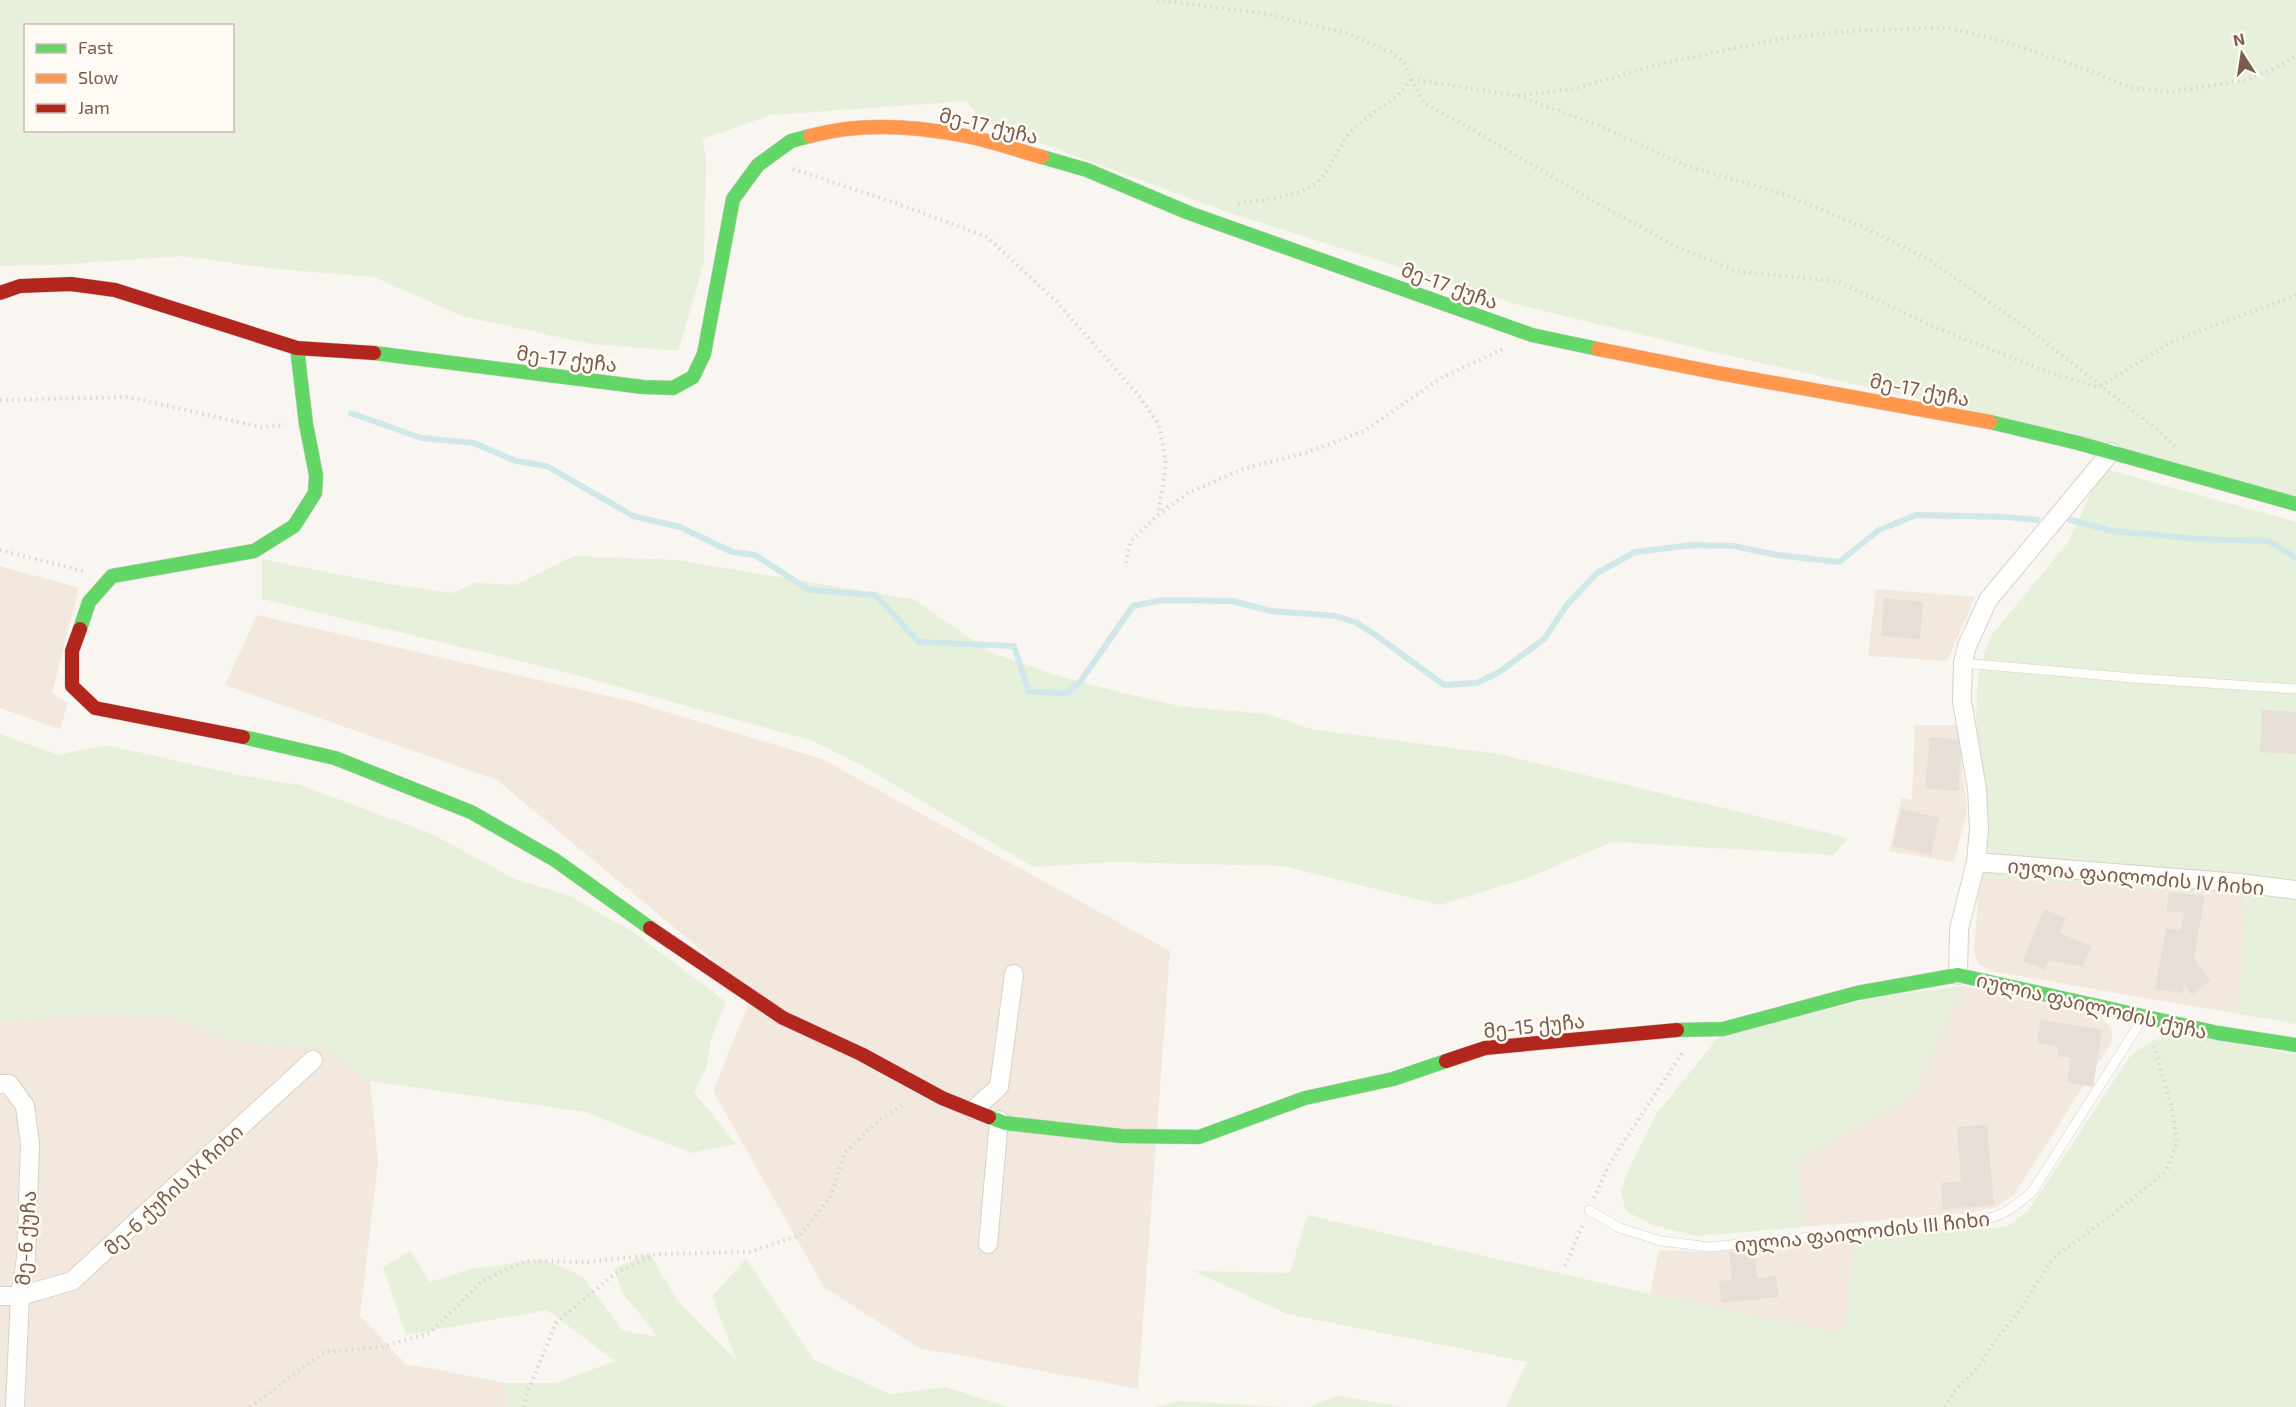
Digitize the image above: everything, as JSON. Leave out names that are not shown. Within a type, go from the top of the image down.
[{"type":"street","name":"მე-17 ქუჩა","points":[[0,293],[20,286],[72,284],[115,291],[297,348],[357,351],[643,387],[673,388],[693,377],[704,354],[733,199],[759,165],[791,141],[831,130],[898,127],[967,136],[1087,170],[1189,213],[1532,335],[1713,372],[1989,422],[2111,452],[2296,504]]},
{"type":"street","points":[[111,576],[254,551],[294,526],[315,493],[316,475],[306,424],[297,348]]},
{"type":"street","name":"იულია ფაილოძის ქუჩა","points":[[2111,452],[1988,600],[1967,646],[1963,663],[1962,701],[1977,789],[1979,829],[1976,862],[1959,929],[1958,975],[2218,1033],[2296,1045]]},
{"type":"street","name":"მე-15 ქუჩა","points":[[111,576],[89,602],[72,651],[72,686],[95,708],[228,733],[335,758],[471,813],[555,860],[688,956],[783,1018],[861,1054],[942,1098],[1005,1123],[1121,1136],[1199,1137],[1305,1098],[1393,1079],[1485,1048],[1723,1029],[1857,993],[1958,975]]},
{"type":"street","name":"იულია ფაილოძის IV ჩიხი","points":[[1976,862],[2240,883],[2296,891]]},
{"type":"street","points":[[973,1110],[999,1087],[1014,974]]},
{"type":"street","name":"მე-6 ქუჩის IX ჩიხი","points":[[0,1296],[20,1296],[72,1281],[313,1060]]},
{"type":"street","name":"მე-6 ქუჩა","points":[[0,1084],[9,1084],[25,1106],[30,1144],[26,1259],[20,1296],[15,1407]]},
{"type":"street","points":[[988,1245],[999,1120]]},
{"type":"lane","points":[[1963,663],[2296,689]]},
{"type":"lane","name":"იულია ფაილოძის III ჩიხი","points":[[1589,1210],[1620,1228],[1661,1241],[1709,1247],[1983,1220],[2000,1216],[2016,1207],[2032,1192],[2144,1016]]},
{"type":"path","points":[[1157,0],[1261,13],[1347,33],[1390,52],[1404,62],[1424,103],[1679,248],[1740,272],[1836,281],[1937,328],[2056,375],[2099,387],[2173,341],[2296,295]]},
{"type":"path","points":[[1518,96],[1574,89],[1660,64],[1784,38],[1862,30],[1950,28],[2002,41],[2091,71],[2131,88],[2160,92],[2246,80],[2296,56]]},
{"type":"path","points":[[1411,79],[1518,96],[1600,126],[1687,166],[1786,195],[1871,231],[1931,261],[2032,332],[2099,387],[2159,431],[2175,447]]},
{"type":"path","points":[[1236,204],[1305,191],[1322,178],[1338,147],[1355,127],[1386,106],[1404,90],[1411,79]]},
{"type":"path","points":[[767,159],[987,237],[1057,302],[1139,396],[1159,425],[1166,464],[1158,515]]},
{"type":"path","points":[[1126,563],[1130,542],[1158,515],[1188,493],[1243,469],[1308,452],[1364,431],[1441,378],[1532,335]]},
{"type":"path","points":[[0,400],[128,397],[261,427],[306,424]]},
{"type":"path","points":[[0,550],[68,568],[111,576]]},
{"type":"path","points":[[1945,1407],[1955,1391],[1981,1364],[1996,1337],[2016,1316],[2053,1258],[2121,1208],[2166,1171],[2177,1142],[2164,1076],[2144,1016]]},
{"type":"path","points":[[1565,1266],[1610,1163],[1697,1030]]},
{"type":"path","points":[[250,1407],[324,1352],[381,1347],[430,1332],[482,1281],[525,1261],[588,1262],[660,1254],[750,1252],[800,1236],[830,1198],[845,1152],[880,1119],[912,1100],[942,1098]]},
{"type":"path","points":[[524,1407],[537,1367],[556,1323],[617,1272],[660,1254]]},
{"type":"shaded area","points":[[0,566],[79,588],[52,693],[68,703],[60,729],[0,708]]},
{"type":"shaded area","points":[[1876,589],[1975,597],[1947,661],[1868,656]]},
{"type":"shaded area","points":[[257,615],[634,702],[822,759],[1170,951],[1138,1389],[919,1348],[824,1287],[713,1091],[753,993],[497,780],[225,685]]},
{"type":"shaded area","points":[[1915,725],[1958,725],[1967,811],[1954,862],[1889,851],[1902,798],[1912,800]]},
{"type":"shaded area","points":[[1980,877],[2246,896],[2238,1014],[1991,971],[1979,965],[1974,950]]},
{"type":"shaded area","points":[[1962,986],[2101,1016],[2112,1030],[2112,1041],[2014,1195],[1996,1207],[1969,1213],[1803,1227],[1799,1158],[1912,1097]]},
{"type":"shaded area","points":[[97,1015],[174,1018],[241,1043],[325,1047],[370,1081],[378,1162],[360,1316],[406,1364],[505,1383],[508,1407],[0,1407],[0,1019],[3,1021]]},
{"type":"shaded area","points":[[1854,1238],[1844,1335],[1650,1294],[1659,1250],[1710,1252]]},
{"type":"green space","points":[[0,0],[2296,0],[2296,498],[2050,429],[1713,352],[1512,303],[1224,211],[982,121],[966,101],[771,115],[703,139],[706,160],[704,263],[678,351],[591,344],[462,316],[374,277],[267,268],[181,256],[54,265],[0,266]]},
{"type":"green space","points":[[2102,468],[2296,522],[2296,1024],[2238,1014],[2246,896],[1980,877],[1979,763],[1976,718],[1978,675],[1990,637],[2069,541]]},
{"type":"green space","points":[[574,556],[676,560],[913,599],[990,652],[1062,677],[1116,691],[1178,706],[1267,714],[1311,729],[1498,754],[1848,838],[1834,855],[1612,842],[1530,877],[1440,905],[1282,866],[1113,862],[1033,867],[861,765],[813,741],[561,671],[262,599],[262,559],[389,584],[452,593],[475,583],[516,585]]},
{"type":"green space","points":[[0,734],[58,755],[107,745],[239,775],[300,785],[432,834],[515,879],[570,896],[633,932],[726,1002],[711,1039],[706,1069],[694,1092],[736,1144],[692,1153],[585,1112],[370,1081],[325,1048],[241,1043],[174,1018],[97,1015],[3,1021],[0,1019]]},
{"type":"green space","points":[[1962,986],[1913,1097],[1799,1158],[1803,1227],[1698,1236],[1655,1226],[1626,1211],[1621,1191],[1630,1166],[1657,1113],[1721,1034],[1884,996]]},
{"type":"green space","points":[[2179,1034],[2296,1054],[2296,1407],[1506,1407],[1527,1362],[1287,1314],[1194,1271],[1290,1273],[1307,1215],[1650,1294],[1844,1334],[1854,1238],[2006,1227],[2027,1212],[2130,1056],[2153,1040]]},
{"type":"green space","points":[[410,1251],[430,1282],[471,1269],[542,1259],[582,1276],[622,1330],[658,1337],[622,1292],[614,1269],[649,1253],[677,1300],[737,1361],[712,1296],[746,1259],[814,1360],[890,1394],[945,1387],[1009,1407],[508,1407],[505,1383],[556,1383],[615,1361],[547,1310],[406,1335],[383,1267]]},
{"type":"green space","points":[[1337,1396],[1403,1407],[1310,1407]]},
{"type":"green space","points":[[1179,1401],[1284,1407],[1156,1407]]},
{"type":"building","points":[[1884,598],[1923,602],[1920,639],[1881,636]]},
{"type":"building","points":[[2262,710],[2296,712],[2296,754],[2260,752]]},
{"type":"building","points":[[1930,737],[1962,740],[1958,791],[1925,788]]},
{"type":"building","points":[[1901,809],[1939,818],[1931,855],[1893,846]]},
{"type":"building","points":[[2169,892],[2205,896],[2194,958],[2210,981],[2192,995],[2184,984],[2183,993],[2155,989],[2166,928],[2181,930],[2184,913],[2166,911]]},
{"type":"building","points":[[2044,909],[2066,918],[2060,933],[2091,946],[2083,966],[2049,960],[2045,970],[2023,961]]},
{"type":"building","points":[[2041,1020],[2102,1030],[2093,1087],[2067,1082],[2071,1058],[2057,1056],[2058,1047],[2037,1043]]},
{"type":"building","points":[[1987,1124],[1994,1205],[1943,1209],[1941,1183],[1961,1181],[1957,1127]]},
{"type":"building","points":[[1755,1250],[1757,1278],[1776,1276],[1779,1297],[1721,1303],[1719,1281],[1732,1280],[1729,1253]]},
{"type":"waterway","points":[[351,413],[421,438],[474,443],[516,461],[547,466],[633,516],[680,527],[732,552],[755,555],[809,590],[875,595],[919,642],[1014,646],[1029,692],[1068,693],[1080,682],[1133,606],[1163,600],[1232,601],[1271,611],[1336,616],[1357,623],[1444,685],[1477,683],[1499,672],[1544,639],[1567,605],[1597,573],[1635,552],[1692,545],[1734,546],[1777,555],[1839,562],[1879,530],[1916,515],[2037,520]]},
{"type":"waterway","points":[[2070,520],[2113,531],[2199,539],[2269,541],[2296,558]]},
{"type":"traffic: fast","points":[[374,353],[643,387],[673,388],[693,377],[704,354],[733,199],[758,165],[791,141],[810,136]]},
{"type":"traffic: fast","points":[[1042,157],[1087,170],[1189,213],[1532,335],[1598,349]]},
{"type":"traffic: fast","points":[[80,629],[89,602],[112,576],[254,551],[294,526],[315,493],[316,475],[306,424],[297,348]]},
{"type":"traffic: fast","points":[[1990,422],[2078,443],[2296,504]]},
{"type":"traffic: fast","points":[[243,737],[335,758],[471,812],[555,860],[650,928]]},
{"type":"traffic: fast","points":[[1677,1030],[1723,1029],[1857,993],[1958,975],[2218,1033],[2296,1045]]},
{"type":"traffic: fast","points":[[989,1117],[1005,1123],[1121,1136],[1199,1137],[1305,1098],[1393,1079],[1446,1061]]},
{"type":"traffic: slow","points":[[810,136],[868,127],[908,128],[966,136],[1042,157]]},
{"type":"traffic: slow","points":[[1598,349],[1990,422]]},
{"type":"traffic: jam","points":[[0,293],[20,286],[71,284],[115,290],[297,348],[374,353]]},
{"type":"traffic: jam","points":[[80,629],[72,651],[72,686],[95,708],[243,737]]},
{"type":"traffic: jam","points":[[650,928],[783,1018],[861,1054],[942,1098],[989,1117]]},
{"type":"traffic: jam","points":[[1446,1061],[1485,1048],[1677,1030]]}]
